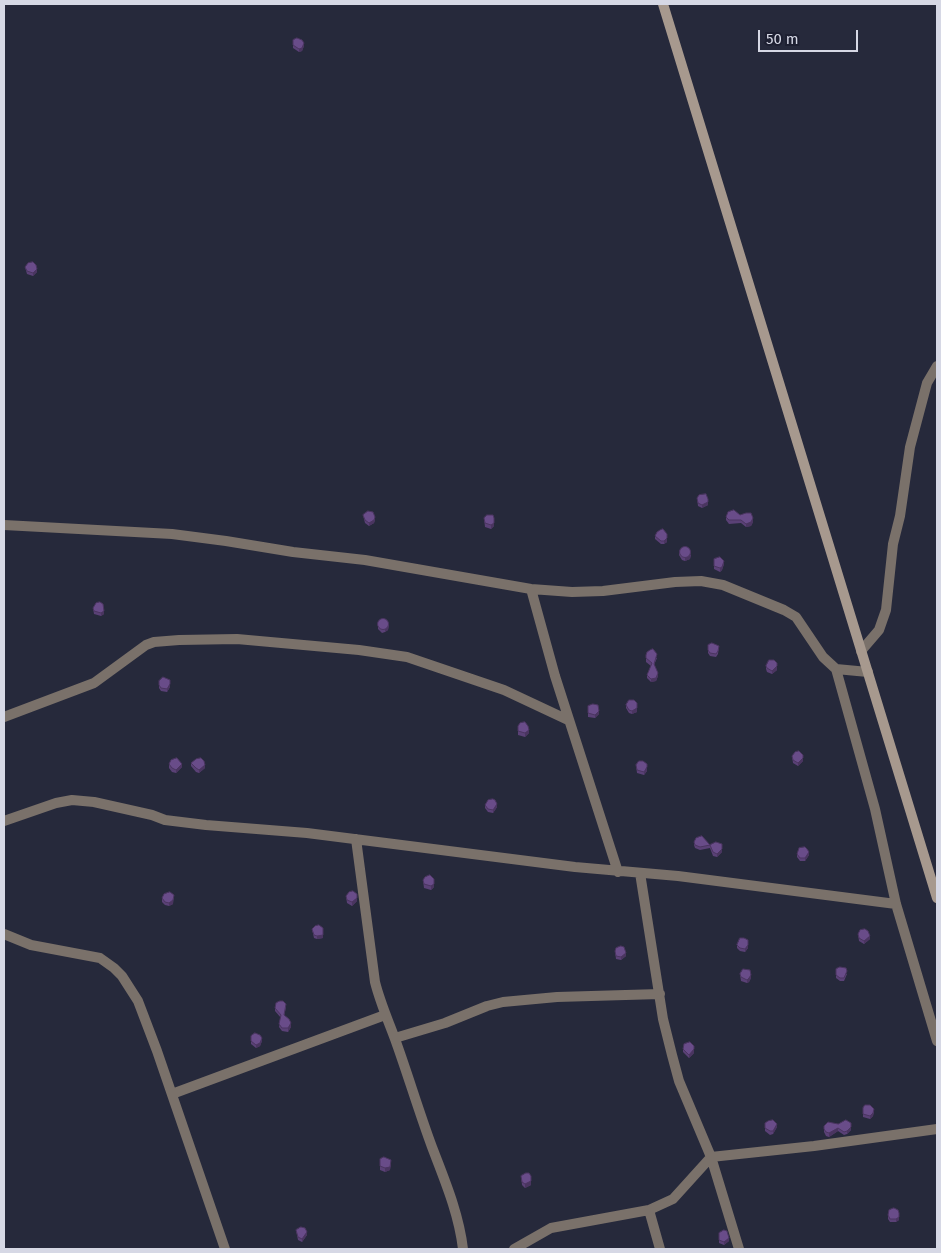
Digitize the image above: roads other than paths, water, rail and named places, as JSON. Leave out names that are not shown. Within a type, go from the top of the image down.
[{"type":"street","points":[[662,4],[937,898]]},
{"type":"street","points":[[861,650],[879,630],[886,610],[892,553],[900,516],[910,447],[927,382],[937,366]]},
{"type":"street","points":[[4,525],[172,534],[294,552],[365,560],[531,589],[587,592],[658,583],[701,581],[723,585],[771,603],[796,617],[823,657],[836,669],[875,808],[896,904],[937,1041]]},
{"type":"street","points":[[531,589],[568,720],[618,872]]},
{"type":"street","points":[[4,717],[94,683],[146,644],[170,641],[237,639],[359,650],[407,657],[504,690],[568,720]]},
{"type":"street","points":[[836,669],[868,672]]},
{"type":"street","points":[[4,821],[56,803],[77,800],[100,803],[165,820],[307,833],[618,872],[678,876],[896,904]]},
{"type":"street","points":[[356,839],[375,982],[385,1015],[395,1038],[416,1103],[452,1201],[459,1224],[463,1249]]},
{"type":"street","points":[[640,873],[663,1019],[679,1081],[711,1157],[739,1249]]},
{"type":"street","points":[[4,934],[31,945],[100,958],[122,976],[138,1001],[225,1249]]},
{"type":"street","points":[[395,1038],[445,1023],[487,1006],[503,1002],[557,997],[660,994]]},
{"type":"street","points":[[172,1094],[385,1015]]},
{"type":"street","points":[[514,1249],[551,1228],[649,1210],[673,1199],[711,1157],[814,1146],[937,1129]]},
{"type":"street","points":[[649,1210],[660,1249]]}]
